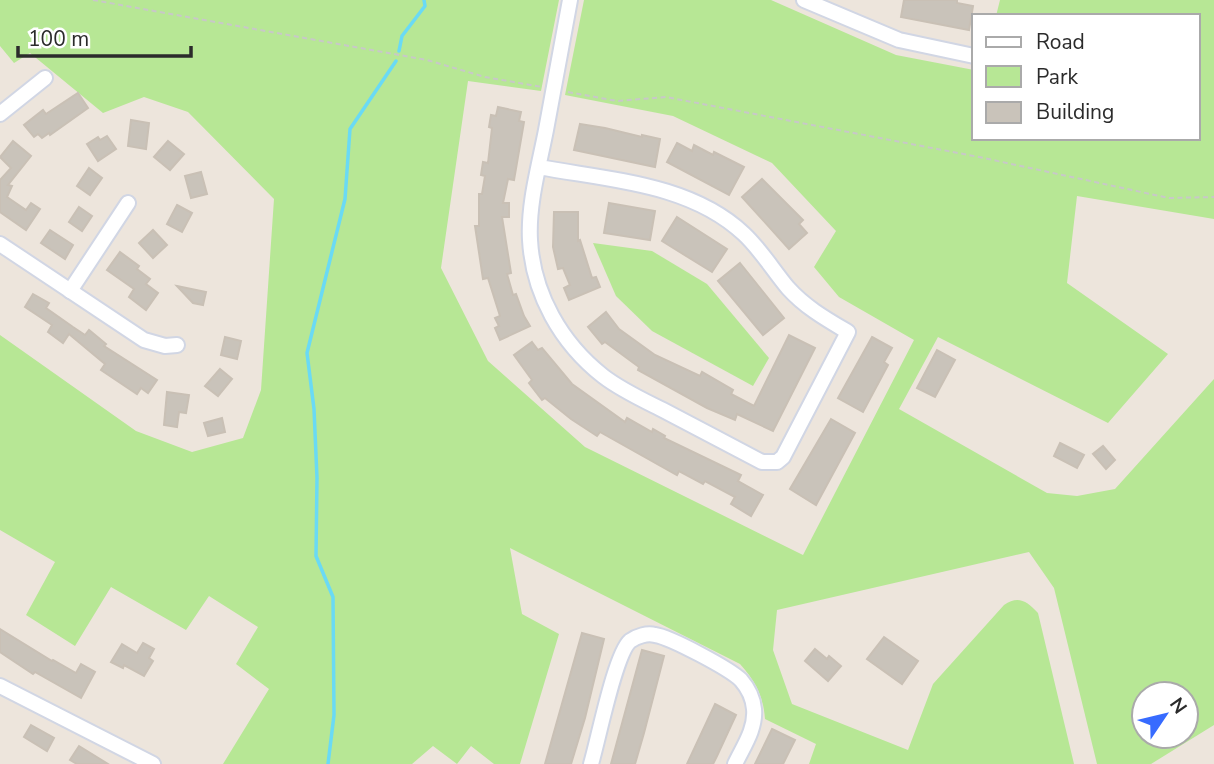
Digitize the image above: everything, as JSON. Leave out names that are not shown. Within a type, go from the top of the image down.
[{"type":"street","points":[[539,167],[659,190],[689,199],[717,213],[744,234],[803,303],[848,332],[783,457],[777,462],[762,462],[604,377],[566,340],[552,317],[534,267],[530,240],[531,214],[539,167],[570,0]]},
{"type":"street","points":[[804,0],[899,40],[972,56]]},
{"type":"street","points":[[0,114],[46,78]]},
{"type":"street","points":[[70,291],[128,203]]},
{"type":"street","points":[[0,244],[144,340],[165,346],[177,345]]},
{"type":"street","points":[[591,764],[620,658],[630,641],[649,634],[667,638],[731,672],[746,688],[751,698],[754,719],[735,764]]},
{"type":"street","points":[[0,686],[153,764]]},
{"type":"path","points":[[93,0],[427,60],[485,77],[617,101],[666,97],[979,157],[1169,198],[1214,197]]},
{"type":"green space","points":[[0,0],[559,0],[541,91],[468,81],[441,268],[488,361],[585,447],[803,555],[914,340],[839,297],[814,267],[836,231],[772,163],[673,116],[565,95],[584,0],[771,0],[896,55],[972,70],[972,140],[1200,140],[1200,14],[996,14],[1000,0],[1214,0],[1214,219],[1077,196],[1067,283],[1168,354],[1108,423],[938,337],[899,409],[1047,493],[1077,496],[1115,489],[1214,379],[1214,725],[1200,734],[1200,680],[1130,680],[1130,750],[1174,750],[1151,764],[1097,764],[1054,588],[1029,552],[777,610],[773,650],[792,704],[908,750],[933,684],[1004,605],[1014,600],[1022,601],[1038,613],[1074,764],[809,764],[816,744],[765,719],[758,689],[740,664],[510,548],[522,614],[559,634],[520,764],[494,764],[471,746],[457,764],[433,746],[412,764],[223,764],[269,689],[236,664],[258,627],[209,596],[186,630],[111,587],[75,646],[26,615],[55,562],[0,530],[0,335],[136,431],[192,452],[243,438],[261,390],[274,199],[188,112],[144,97],[103,113],[30,53],[14,63],[0,46]]},
{"type":"green space","points":[[593,243],[652,251],[707,284],[769,358],[753,386],[652,331],[616,296]]},
{"type":"building","points":[[904,0],[957,0],[957,3],[973,6],[969,30],[901,17]]},
{"type":"building","points":[[78,93],[88,108],[50,135],[49,133],[42,138],[38,134],[34,137],[24,125],[43,110],[46,114]]},
{"type":"building","points":[[498,107],[521,112],[519,121],[524,122],[514,180],[508,179],[503,203],[509,203],[509,217],[502,217],[511,273],[507,274],[513,295],[516,294],[530,326],[500,340],[495,328],[499,326],[495,318],[500,316],[488,278],[483,279],[475,226],[479,226],[479,194],[482,194],[485,176],[481,175],[483,162],[488,163],[491,115],[496,116]]},
{"type":"building","points":[[131,120],[149,123],[146,149],[128,146]]},
{"type":"building","points":[[580,124],[660,139],[655,167],[574,150]]},
{"type":"building","points":[[107,136],[116,149],[98,161],[87,144],[98,137],[100,140]]},
{"type":"building","points":[[13,141],[31,156],[8,185],[12,186],[7,197],[26,210],[31,203],[40,209],[26,230],[0,212],[0,180],[11,168],[0,157]]},
{"type":"building","points":[[168,141],[184,154],[170,170],[154,157]]},
{"type":"building","points":[[677,143],[692,151],[694,145],[713,155],[714,152],[744,167],[729,195],[667,162]]},
{"type":"building","points":[[89,168],[102,178],[90,195],[77,186]]},
{"type":"building","points":[[201,172],[207,194],[191,198],[185,176]]},
{"type":"building","points":[[762,179],[803,220],[799,224],[807,233],[789,249],[742,197]]},
{"type":"building","points":[[609,203],[655,211],[650,240],[604,233]]},
{"type":"building","points":[[177,205],[192,213],[182,232],[167,224]]},
{"type":"building","points":[[79,207],[92,216],[82,231],[69,222]]},
{"type":"building","points":[[554,212],[578,212],[578,241],[580,240],[592,278],[596,277],[600,287],[569,300],[564,288],[570,285],[563,268],[558,269],[553,247]]},
{"type":"building","points":[[677,217],[727,249],[712,272],[662,241]]},
{"type":"building","points":[[50,230],[73,245],[65,259],[41,243]]},
{"type":"building","points":[[153,230],[167,245],[153,258],[139,243]]},
{"type":"building","points":[[120,252],[139,266],[137,269],[150,279],[146,284],[158,293],[146,310],[129,297],[134,289],[107,270]]},
{"type":"building","points":[[740,263],[784,318],[763,335],[718,281]]},
{"type":"building","points":[[177,286],[206,292],[203,305],[193,303]]},
{"type":"building","points":[[33,294],[49,303],[46,308],[73,327],[85,335],[89,330],[106,344],[104,346],[157,380],[148,393],[141,388],[137,394],[101,370],[105,364],[69,334],[63,343],[48,332],[52,325],[25,307]]},
{"type":"building","points":[[606,312],[619,329],[655,355],[700,376],[702,372],[733,390],[731,394],[754,406],[789,335],[815,348],[773,431],[737,414],[735,420],[707,408],[638,370],[639,367],[605,342],[602,344],[588,327]]},
{"type":"building","points":[[225,337],[241,341],[237,359],[221,355]]},
{"type":"building","points":[[872,337],[892,348],[884,362],[888,365],[863,412],[838,398]]},
{"type":"building","points":[[532,342],[538,350],[542,348],[572,384],[625,422],[627,418],[652,432],[653,429],[665,436],[664,438],[741,475],[738,481],[763,495],[751,516],[731,504],[735,497],[679,471],[677,475],[600,432],[597,436],[545,398],[542,400],[514,355]]},
{"type":"building","points":[[937,350],[955,360],[935,397],[917,388]]},
{"type":"building","points":[[220,369],[232,379],[218,396],[205,386]]},
{"type":"building","points":[[167,392],[189,395],[186,413],[179,412],[177,427],[164,425]]},
{"type":"building","points":[[222,418],[225,432],[208,436],[204,423]]},
{"type":"building","points":[[831,419],[855,433],[816,505],[790,489]]},
{"type":"building","points":[[1060,443],[1084,455],[1077,468],[1054,456]]},
{"type":"building","points":[[1103,446],[1115,460],[1106,469],[1093,454]]},
{"type":"building","points":[[0,629],[76,673],[81,664],[95,672],[81,698],[35,672],[33,674],[0,652]]},
{"type":"building","points":[[582,633],[604,639],[585,718],[571,764],[545,764]]},
{"type":"building","points":[[884,637],[918,661],[902,684],[867,659]]},
{"type":"building","points":[[143,643],[154,649],[149,658],[153,661],[144,676],[124,665],[123,668],[111,662],[122,644],[137,653]]},
{"type":"building","points":[[815,649],[841,666],[828,681],[805,661]]},
{"type":"building","points":[[642,650],[664,656],[644,733],[635,764],[611,764]]},
{"type":"building","points":[[715,704],[736,715],[717,756],[713,764],[687,764]]},
{"type":"building","points":[[31,725],[54,738],[47,751],[24,737]]},
{"type":"building","points":[[772,729],[795,740],[783,764],[755,764]]},
{"type":"building","points":[[79,746],[108,764],[77,764],[70,760]]},
{"type":"waterway","points":[[399,51],[402,36],[425,6],[424,0]]},
{"type":"waterway","points":[[328,764],[334,715],[333,597],[316,556],[314,409],[307,353],[345,199],[350,129],[396,61]]}]
